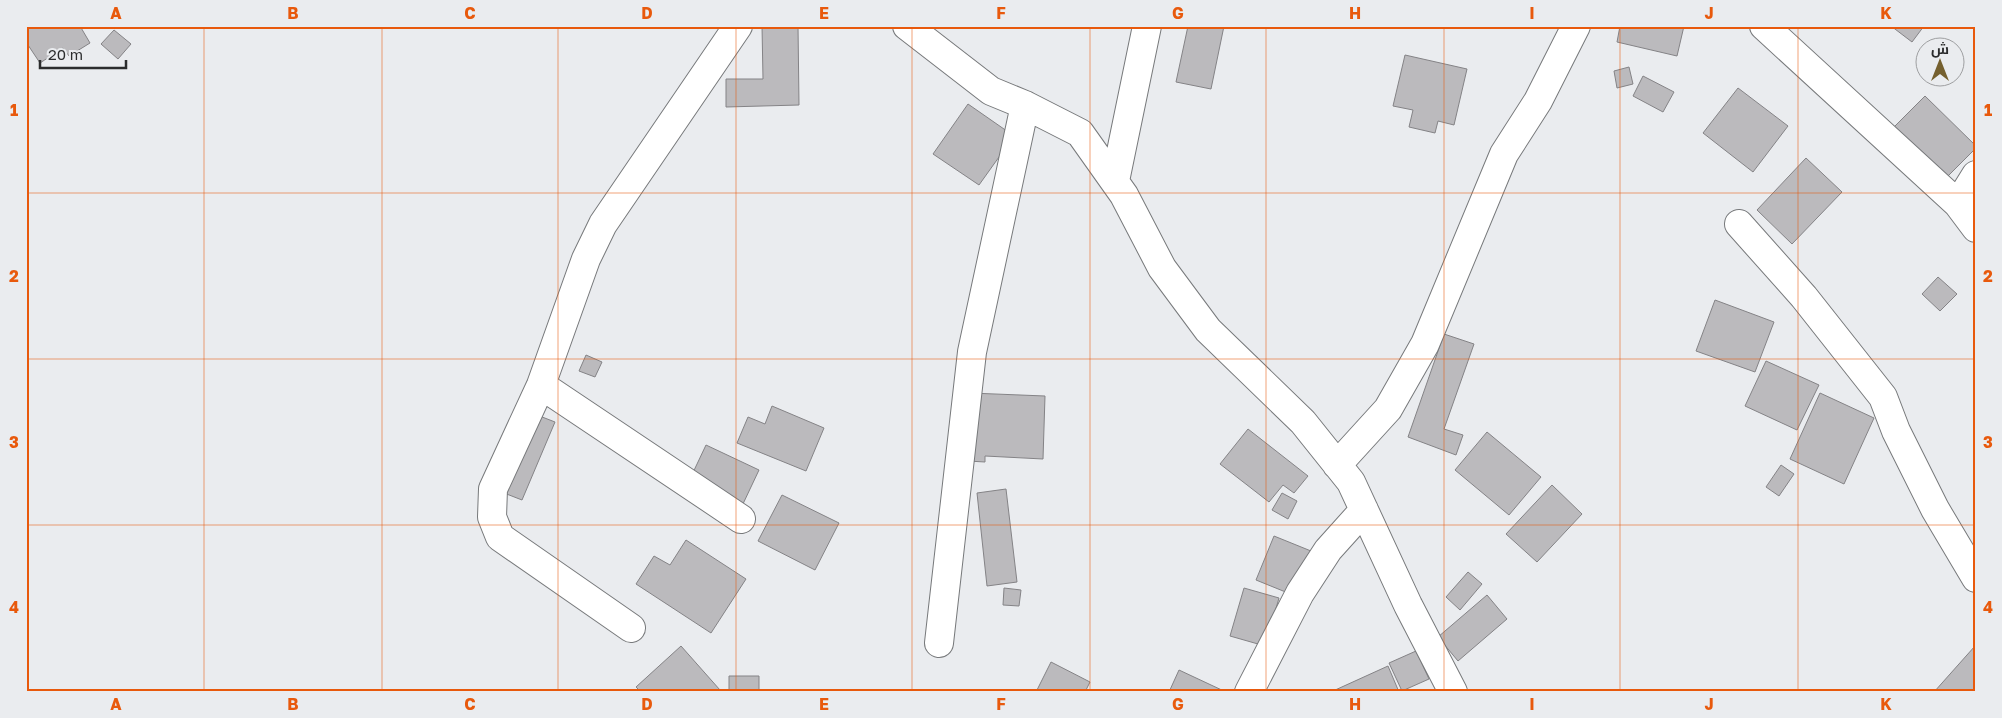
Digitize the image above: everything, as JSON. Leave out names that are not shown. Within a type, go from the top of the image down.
[{"type":"street","points":[[631,628],[500,537],[492,517],[493,489],[541,385],[586,258],[604,224],[738,26]]},
{"type":"street","points":[[907,26],[991,91],[1025,105],[1080,133],[1124,195],[1162,268],[1208,330],[1303,422],[1351,482],[1408,605],[1453,692]]},
{"type":"street","points":[[1114,181],[1147,26]]},
{"type":"street","points":[[1337,465],[1388,409],[1426,344],[1504,154],[1538,100],[1576,26]]},
{"type":"street","points":[[1764,26],[1958,204],[1976,228]]},
{"type":"street","points":[[939,643],[972,352],[1025,105]]},
{"type":"street","points":[[1958,204],[1976,175]]},
{"type":"street","points":[[1739,224],[1804,297],[1883,397],[1896,431],[1935,510],[1976,578]]},
{"type":"street","points":[[541,385],[741,519]]},
{"type":"street","points":[[1249,692],[1300,593],[1328,550],[1364,510]]},
{"type":"building","points":[[26,26],[80,26],[90,43],[69,56],[63,48],[40,63],[26,42]]},
{"type":"building","points":[[762,26],[798,26],[799,105],[726,107],[726,79],[763,79]]},
{"type":"building","points":[[1188,26],[1224,26],[1211,89],[1176,82]]},
{"type":"building","points":[[1620,26],[1684,26],[1677,56],[1617,42]]},
{"type":"building","points":[[1891,26],[1924,26],[1912,42]]},
{"type":"building","points":[[114,30],[131,44],[118,59],[101,44]]},
{"type":"building","points":[[1405,55],[1467,69],[1454,125],[1438,121],[1435,133],[1409,127],[1413,110],[1393,106]]},
{"type":"building","points":[[1629,67],[1633,84],[1617,88],[1614,71]]},
{"type":"building","points":[[1643,76],[1674,92],[1663,112],[1633,96]]},
{"type":"building","points":[[1738,88],[1788,126],[1753,172],[1703,133]]},
{"type":"building","points":[[1925,96],[1976,146],[1942,182],[1890,131]]},
{"type":"building","points":[[968,104],[1014,136],[979,185],[933,154]]},
{"type":"building","points":[[1806,158],[1842,192],[1792,244],[1757,210]]},
{"type":"building","points":[[1938,277],[1957,294],[1940,311],[1922,294]]},
{"type":"building","points":[[1715,300],[1774,322],[1755,372],[1696,351]]},
{"type":"building","points":[[1444,334],[1474,344],[1444,429],[1463,435],[1456,455],[1408,437]]},
{"type":"building","points":[[586,355],[602,362],[595,377],[579,371]]},
{"type":"building","points":[[1766,361],[1819,385],[1797,430],[1745,406]]},
{"type":"building","points":[[970,393],[1045,396],[1043,459],[985,456],[985,462],[968,461]]},
{"type":"building","points":[[1820,393],[1874,418],[1844,484],[1790,459]]},
{"type":"building","points":[[772,406],[824,428],[806,471],[737,443],[748,417],[765,424]]},
{"type":"building","points":[[537,415],[555,422],[522,500],[504,493]]},
{"type":"building","points":[[1248,429],[1308,476],[1294,493],[1283,485],[1269,502],[1220,464]]},
{"type":"building","points":[[1487,432],[1541,477],[1509,515],[1455,470]]},
{"type":"building","points":[[706,445],[759,470],[742,506],[689,481]]},
{"type":"building","points":[[1781,465],[1794,474],[1779,496],[1766,487]]},
{"type":"building","points":[[1552,485],[1582,514],[1537,562],[1506,534]]},
{"type":"building","points":[[1006,489],[1017,582],[987,586],[977,493]]},
{"type":"building","points":[[1282,493],[1297,501],[1288,519],[1272,510]]},
{"type":"building","points":[[782,495],[839,523],[815,570],[758,541]]},
{"type":"building","points":[[1274,536],[1311,551],[1293,595],[1256,580]]},
{"type":"building","points":[[686,540],[746,579],[711,633],[636,584],[654,556],[670,565]]},
{"type":"building","points":[[1468,572],[1482,584],[1460,610],[1446,597]]},
{"type":"building","points":[[1004,588],[1021,590],[1019,606],[1003,605]]},
{"type":"building","points":[[1244,588],[1279,598],[1265,646],[1230,636]]},
{"type":"building","points":[[1487,595],[1507,619],[1458,661],[1438,637]]},
{"type":"building","points":[[681,646],[720,690],[718,692],[641,692],[636,687]]},
{"type":"building","points":[[1975,646],[1976,692],[1934,692]]},
{"type":"building","points":[[1416,651],[1429,679],[1402,691],[1389,663]]},
{"type":"building","points":[[1051,662],[1090,682],[1085,692],[1036,692]]},
{"type":"building","points":[[1388,666],[1399,692],[1333,691]]},
{"type":"building","points":[[1179,670],[1226,692],[1169,692]]},
{"type":"building","points":[[729,676],[759,676],[759,692],[729,692]]}]
